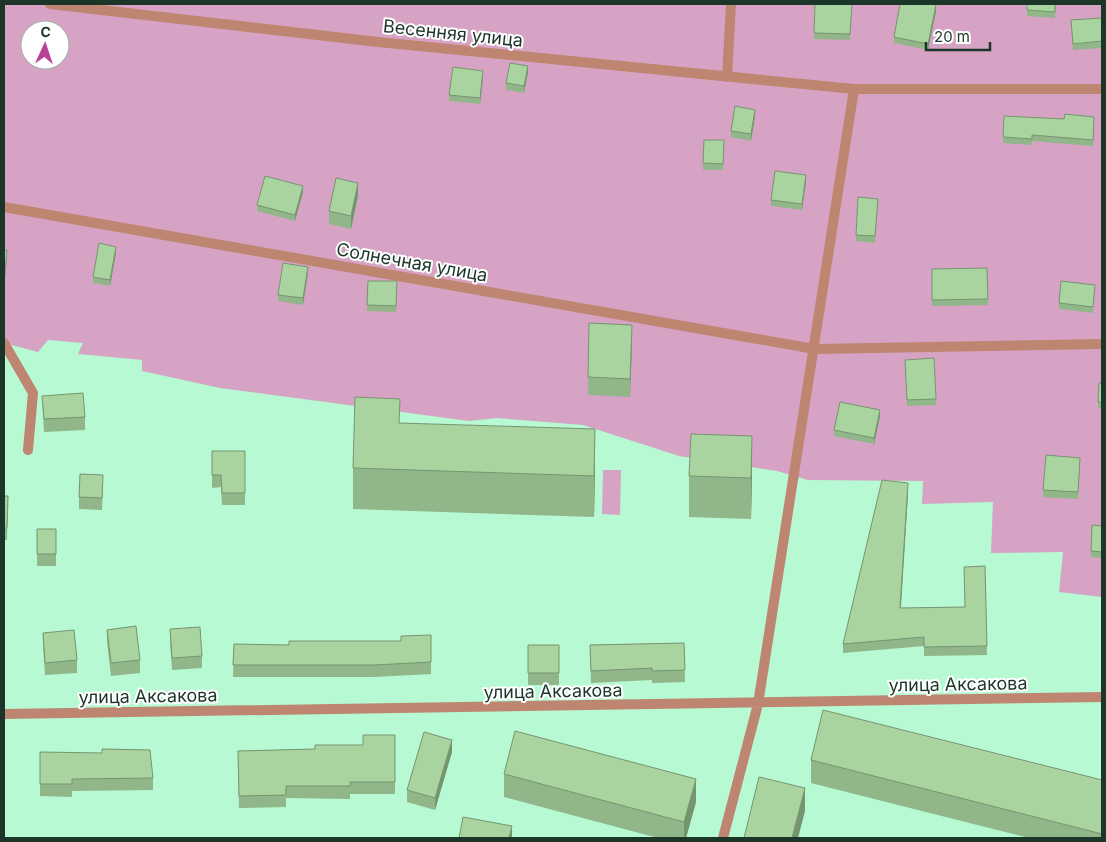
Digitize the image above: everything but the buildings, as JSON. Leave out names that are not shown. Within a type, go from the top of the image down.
[{"type":"street","name":"Весенняя улица","points":[[50,4],[378,42],[854,90],[1102,90]]},
{"type":"street","points":[[727,77],[731,4]]},
{"type":"street","points":[[723,838],[758,704],[854,90]]},
{"type":"street","name":"Солнечная улица","points":[[4,207],[815,349],[1102,344]]},
{"type":"street","points":[[4,343],[33,393],[28,450]]},
{"type":"street","name":"улица Аксакова","points":[[4,714],[758,704],[1102,697]]},
{"type":"shaded area","points":[[4,4],[1102,4],[1102,597],[1059,592],[1063,552],[991,553],[993,502],[922,504],[923,481],[808,480],[777,471],[679,456],[583,425],[497,418],[469,421],[220,388],[142,371],[142,360],[78,354],[83,343],[48,340],[38,352],[4,343]]},
{"type":"shaded area","points":[[603,470],[621,470],[620,515],[602,514]]}]
